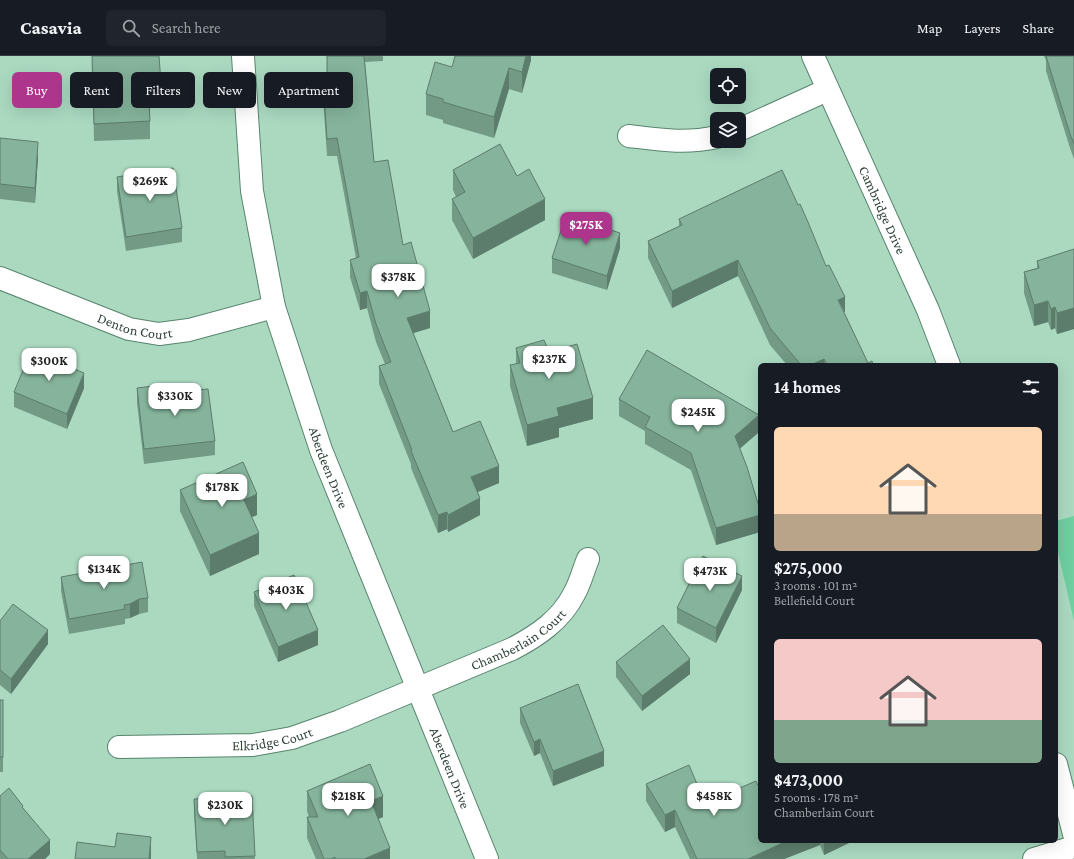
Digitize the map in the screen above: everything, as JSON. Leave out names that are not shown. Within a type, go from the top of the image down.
[{"type":"street","name":"Aberdeen Drive","points":[[242,56],[252,191],[274,307],[321,450],[487,859]]},
{"type":"street","name":"Cambridge Drive","points":[[813,56],[827,90],[928,310],[948,363]]},
{"type":"street","points":[[746,127],[827,90]]},
{"type":"street","points":[[629,136],[670,142],[699,141],[710,138]]},
{"type":"street","name":"Denton Court","points":[[0,278],[129,329],[159,334],[189,330],[274,307]]},
{"type":"street","name":"Chamberlain Court","points":[[418,689],[512,649],[536,636],[556,619],[574,595],[588,559]]},
{"type":"street","name":"Elkridge Court","points":[[119,747],[252,745],[292,738],[340,721],[418,689]]},
{"type":"street","points":[[1058,772],[1074,834]]},
{"type":"street","points":[[1034,859],[1074,847]]},
{"type":"green space","points":[[1074,516],[1074,621],[1058,553],[1058,520]]},
{"type":"building","points":[[92,56],[159,56],[160,72],[131,72],[131,108],[149,108],[150,121],[94,124],[94,108],[123,108],[123,72],[92,72]]},
{"type":"building","points":[[327,56],[364,56],[374,162],[388,160],[403,245],[411,242],[430,311],[407,318],[453,432],[480,421],[499,466],[471,477],[480,498],[448,515],[447,512],[438,515],[411,451],[412,450],[379,366],[391,362],[376,324],[367,291],[360,293],[350,260],[359,257],[337,138],[327,139],[325,108],[353,108],[353,72],[327,72]]},
{"type":"building","points":[[455,56],[526,56],[522,72],[509,68],[494,117],[443,102],[443,99],[426,94],[435,62],[452,67]]},
{"type":"building","points":[[1046,56],[1074,56],[1074,144],[1070,134]]},
{"type":"building","points":[[0,138],[38,142],[35,188],[0,184]]},
{"type":"building","points":[[500,144],[517,176],[529,169],[545,199],[473,238],[452,199],[465,192],[453,170]]},
{"type":"building","points":[[173,168],[182,228],[126,237],[117,177]]},
{"type":"building","points":[[782,170],[798,205],[800,204],[826,266],[829,265],[845,297],[838,300],[868,363],[826,363],[824,359],[815,363],[799,363],[770,328],[738,260],[672,291],[648,241],[682,225],[679,219]]},
{"type":"building","points":[[566,215],[620,233],[607,276],[552,258]]},
{"type":"building","points":[[1074,249],[1074,308],[1057,313],[1055,307],[1051,309],[1048,301],[1034,305],[1024,272],[1039,268],[1037,261]]},
{"type":"building","points":[[544,340],[549,352],[577,344],[593,398],[557,408],[559,416],[527,425],[510,365],[520,363],[516,348]]},
{"type":"building","points":[[647,350],[758,414],[735,436],[747,467],[758,503],[758,516],[716,528],[691,453],[645,427],[650,417],[619,399]]},
{"type":"building","points":[[31,351],[84,373],[67,414],[14,392]]},
{"type":"building","points":[[169,384],[171,393],[208,389],[215,441],[144,449],[137,388]]},
{"type":"building","points":[[243,462],[257,494],[244,500],[259,533],[210,555],[180,490]]},
{"type":"building","points":[[703,556],[742,576],[716,628],[677,608]]},
{"type":"building","points":[[142,562],[148,598],[139,599],[130,604],[124,605],[125,609],[69,619],[61,577]]},
{"type":"building","points":[[294,575],[318,630],[278,647],[254,592]]},
{"type":"building","points":[[13,604],[48,630],[11,679],[0,670],[0,621]]},
{"type":"building","points":[[663,625],[690,659],[642,696],[616,662]]},
{"type":"building","points":[[578,684],[604,751],[553,771],[540,739],[534,742],[520,708]]},
{"type":"building","points":[[0,700],[3,700],[3,757],[0,757]]},
{"type":"building","points":[[370,764],[383,796],[371,801],[390,848],[364,859],[335,859],[335,857],[331,859],[324,859],[307,817],[318,817],[307,791]]},
{"type":"building","points":[[689,765],[705,803],[756,781],[758,786],[758,843],[783,843],[748,859],[697,859],[675,810],[665,815],[646,784]]},
{"type":"building","points":[[9,788],[23,806],[22,807],[50,840],[28,859],[8,859],[0,850],[0,796]]},
{"type":"building","points":[[252,796],[255,856],[225,857],[225,851],[197,852],[194,799]]},
{"type":"building","points":[[117,833],[151,837],[149,859],[75,859],[77,842],[115,847]]}]
